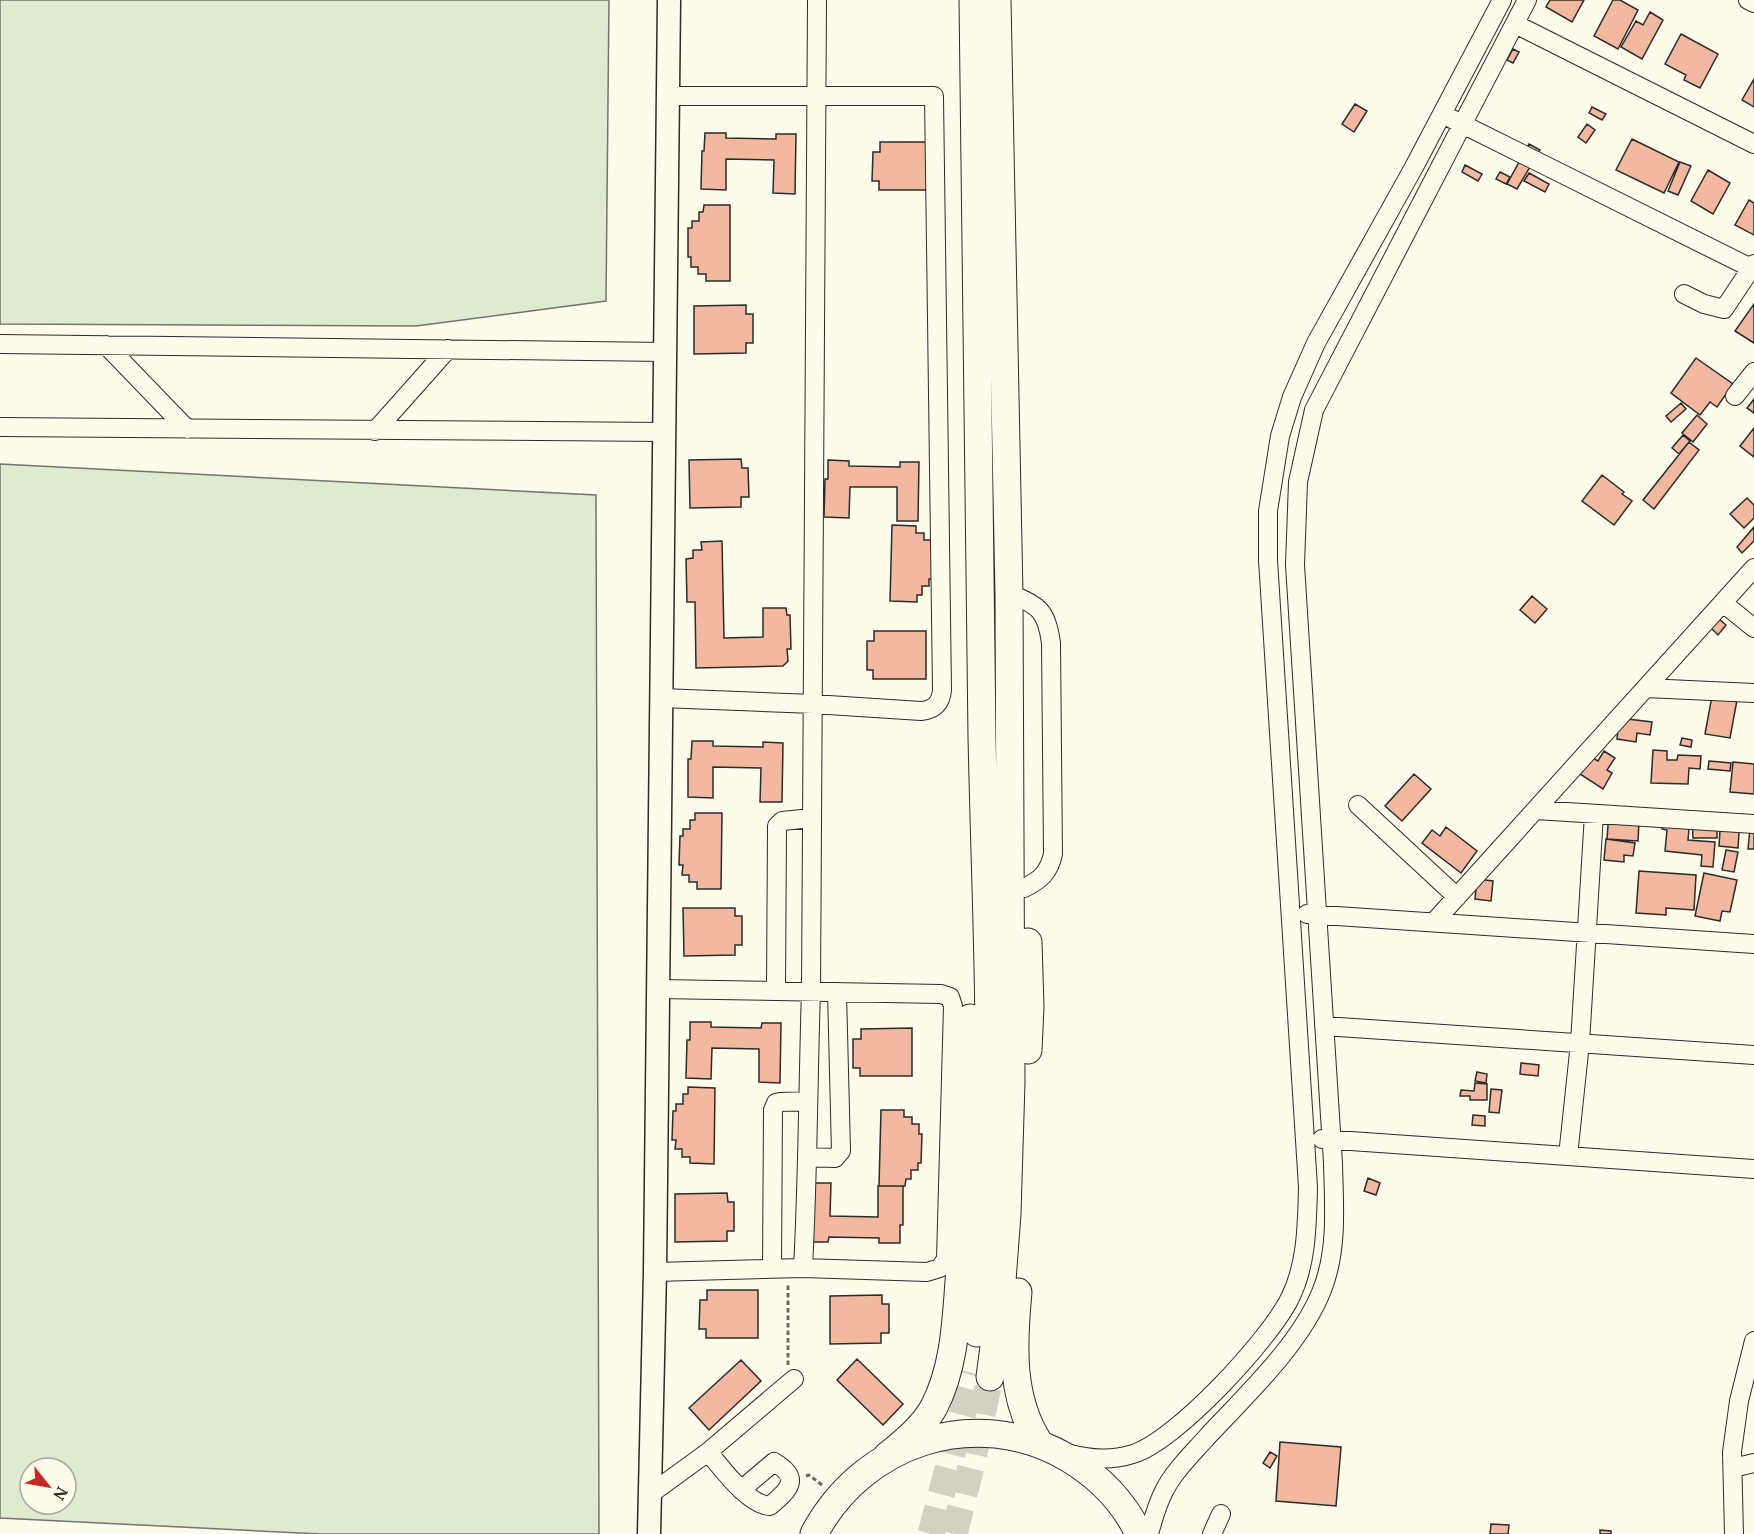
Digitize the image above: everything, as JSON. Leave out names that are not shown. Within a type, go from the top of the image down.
[{"type":"highway","points":[[973,0],[981,673],[988,1021],[988,1156],[981,1375],[1001,1294],[1010,1151],[1009,594],[997,0]]},
{"type":"highway","points":[[814,1534],[837,1498],[862,1473],[908,1439],[933,1409],[946,1377],[955,1330],[966,1180],[969,1109],[970,744],[973,709],[981,673]]},
{"type":"highway","points":[[1009,774],[1019,823],[1030,1007],[1023,1237],[1014,1353],[1020,1403],[1028,1426],[1048,1448]]},
{"type":"highway","points":[[887,1456],[936,1437],[989,1433],[1015,1437],[1048,1448],[1079,1465],[1101,1482],[1119,1502],[1139,1534]]},
{"type":"main road","points":[[649,1534],[655,1272],[669,0]]},
{"type":"street","points":[[788,1268],[808,1157],[817,0]]},
{"type":"street","points":[[1048,1448],[1093,1459],[1134,1454],[1152,1445],[1188,1417],[1244,1361],[1290,1299],[1302,1265],[1307,1235],[1308,1187],[1268,560],[1268,511],[1280,436],[1292,397],[1316,343],[1502,0]]},
{"type":"street","points":[[1149,1534],[1165,1489],[1200,1446],[1278,1360],[1303,1325],[1322,1291],[1331,1258],[1334,1216],[1332,1138],[1294,565],[1298,482],[1314,410],[1527,0]]},
{"type":"street","points":[[1748,0],[1754,3]]},
{"type":"street","points":[[1515,24],[1754,144]]},
{"type":"street","points":[[661,698],[926,711],[938,703],[942,690],[934,96],[668,96]]},
{"type":"street","points":[[1442,114],[1753,266],[1724,309],[1704,304],[1684,294]]},
{"type":"street","points":[[0,344],[665,352]]},
{"type":"street","points":[[106,345],[187,429]]},
{"type":"street","points":[[375,430],[448,349]]},
{"type":"street","points":[[1735,396],[1754,372]]},
{"type":"street","points":[[0,427],[664,432]]},
{"type":"street","points":[[1434,922],[1754,568]]},
{"type":"street","points":[[1009,594],[1033,603],[1042,612],[1049,626],[1051,643],[1053,854],[1043,877],[1024,888]]},
{"type":"street","points":[[1723,603],[1754,628]]},
{"type":"street","points":[[1646,688],[1754,693]]},
{"type":"street","points":[[1358,805],[1456,897]]},
{"type":"street","points":[[1536,810],[1754,824]]},
{"type":"street","points":[[1568,1156],[1580,1043],[1594,814]]},
{"type":"street","points":[[776,990],[777,826],[782,821],[812,818]]},
{"type":"street","points":[[1291,914],[1754,944]]},
{"type":"street","points":[[655,1272],[788,1268],[927,1272],[940,1268],[945,1258],[952,1006],[950,997],[941,994],[658,989]]},
{"type":"street","points":[[808,1157],[836,1158],[841,1151],[837,992]]},
{"type":"street","points":[[1324,1026],[1754,1055]]},
{"type":"street","points":[[788,1268],[773,1110],[776,1103],[808,1101]]},
{"type":"street","points":[[1305,1138],[1332,1138],[1754,1169]]},
{"type":"street","points":[[1734,1534],[1732,1452],[1739,1401],[1754,1341]]},
{"type":"street","points":[[649,1495],[708,1452],[794,1379]]},
{"type":"street","points":[[708,1452],[741,1490],[763,1506],[770,1506],[776,1501],[791,1481],[790,1476],[774,1462],[741,1490]]},
{"type":"street","points":[[1733,1468],[1754,1463]]},
{"type":"street","points":[[1212,1534],[1221,1514]]},
{"type":"path","points":[[788,1268],[788,1373],[794,1379]]},
{"type":"path","points":[[791,1481],[809,1475],[837,1498]]},
{"type":"green space","points":[[0,0],[609,0],[606,301],[416,326],[0,324]]},
{"type":"green space","points":[[0,464],[596,495],[599,1534],[320,1534],[0,1518]]},
{"type":"building","points":[[1550,0],[1584,0],[1572,22],[1546,7]]},
{"type":"building","points":[[1613,0],[1620,0],[1638,10],[1618,49],[1594,36]]},
{"type":"building","points":[[1650,12],[1663,20],[1642,59],[1621,47],[1636,21],[1643,25]]},
{"type":"building","points":[[1681,34],[1718,54],[1700,88],[1684,80],[1686,75],[1665,64]]},
{"type":"building","points":[[1513,49],[1519,52],[1513,63],[1507,60]]},
{"type":"building","points":[[1754,79],[1754,107],[1742,100]]},
{"type":"building","points":[[1355,104],[1367,111],[1354,132],[1342,124]]},
{"type":"building","points":[[1592,107],[1606,114],[1602,120],[1589,113]]},
{"type":"building","points":[[1587,124],[1595,130],[1586,143],[1578,137]]},
{"type":"building","points":[[705,133],[726,133],[726,138],[776,139],[776,134],[796,134],[795,194],[773,193],[774,160],[726,159],[726,190],[701,189]]},
{"type":"building","points":[[1632,139],[1679,162],[1664,193],[1616,170]]},
{"type":"building","points":[[880,142],[931,142],[932,190],[879,190],[879,181],[872,181],[873,152],[880,152]]},
{"type":"building","points":[[1529,144],[1540,150],[1517,189],[1507,184]]},
{"type":"building","points":[[1680,162],[1691,166],[1678,195],[1668,191]]},
{"type":"building","points":[[1465,165],[1482,174],[1478,181],[1462,172]]},
{"type":"building","points":[[1708,170],[1730,183],[1713,214],[1691,201]]},
{"type":"building","points":[[1500,172],[1510,177],[1506,184],[1496,179]]},
{"type":"building","points":[[1529,173],[1549,184],[1545,192],[1524,181]]},
{"type":"building","points":[[1749,200],[1754,203],[1754,235],[1735,225]]},
{"type":"building","points":[[704,205],[730,205],[730,281],[706,281],[706,274],[698,274],[698,267],[691,267],[691,257],[688,257],[688,228],[692,228],[692,221],[699,221],[699,212],[703,212]]},
{"type":"building","points":[[1754,304],[1754,343],[1735,331]]},
{"type":"building","points":[[746,305],[746,314],[753,314],[753,343],[746,343],[746,353],[694,354],[694,306]]},
{"type":"building","points":[[1696,358],[1733,384],[1717,407],[1710,402],[1700,415],[1671,393]]},
{"type":"building","points":[[1754,399],[1754,413],[1747,408]]},
{"type":"building","points":[[1681,403],[1686,409],[1671,422],[1666,416]]},
{"type":"building","points":[[1697,415],[1707,424],[1693,442],[1682,433]]},
{"type":"building","points":[[1754,428],[1754,457],[1740,446]]},
{"type":"building","points":[[1683,435],[1690,441],[1679,454],[1672,448]]},
{"type":"building","points":[[1689,442],[1699,450],[1654,509],[1643,500]]},
{"type":"building","points":[[741,459],[742,468],[748,468],[749,497],[741,497],[741,507],[690,508],[689,460]]},
{"type":"building","points":[[828,460],[849,461],[849,466],[900,467],[900,462],[919,462],[918,521],[897,521],[897,487],[850,487],[849,518],[824,517]]},
{"type":"building","points":[[1602,475],[1632,501],[1614,525],[1582,501]]},
{"type":"building","points":[[1747,498],[1754,505],[1754,518],[1744,528],[1730,514]]},
{"type":"building","points":[[892,525],[916,526],[916,533],[924,533],[924,540],[931,540],[933,579],[929,579],[929,586],[922,586],[922,595],[917,595],[917,602],[890,601]]},
{"type":"building","points":[[1754,527],[1754,541],[1742,553],[1737,547]]},
{"type":"building","points":[[722,541],[724,638],[763,637],[763,608],[786,608],[787,615],[790,615],[791,649],[787,649],[788,661],[783,666],[696,668],[695,602],[687,602],[686,559],[693,558],[693,550],[702,550],[701,542]]},
{"type":"building","points":[[1532,596],[1547,609],[1535,623],[1520,610]]},
{"type":"building","points":[[1718,618],[1726,625],[1718,635],[1710,627]]},
{"type":"building","points":[[874,631],[926,631],[926,679],[873,679],[873,670],[867,670],[867,641],[874,641]]},
{"type":"building","points":[[1712,696],[1737,700],[1730,738],[1705,734]]},
{"type":"building","points":[[1619,718],[1652,722],[1650,735],[1637,733],[1636,742],[1617,739]]},
{"type":"building","points":[[1682,738],[1692,740],[1691,747],[1680,745]]},
{"type":"building","points":[[692,741],[713,741],[713,746],[763,747],[763,742],[783,743],[782,802],[760,802],[761,768],[713,767],[713,798],[688,797],[688,759],[691,759]]},
{"type":"building","points":[[1653,750],[1667,751],[1667,760],[1677,760],[1678,755],[1701,756],[1700,769],[1689,768],[1688,784],[1651,783]]},
{"type":"building","points":[[1604,751],[1615,758],[1607,770],[1612,773],[1603,789],[1580,774],[1591,757],[1598,761]]},
{"type":"building","points":[[1709,761],[1731,763],[1730,771],[1708,769]]},
{"type":"building","points":[[1733,762],[1754,764],[1754,794],[1730,792]]},
{"type":"building","points":[[1414,774],[1431,789],[1402,821],[1385,806]]},
{"type":"building","points":[[1609,812],[1639,822],[1638,841],[1607,839]]},
{"type":"building","points":[[695,813],[722,813],[721,889],[697,889],[697,882],[689,882],[689,875],[682,875],[683,865],[679,865],[680,836],[683,836],[683,829],[690,829],[690,820],[695,820]]},
{"type":"building","points":[[1663,815],[1690,818],[1688,840],[1715,842],[1713,867],[1701,866],[1702,855],[1665,851],[1667,830],[1662,829]]},
{"type":"building","points":[[1721,815],[1740,816],[1738,848],[1719,846]]},
{"type":"building","points":[[1692,816],[1717,816],[1717,838],[1693,838]]},
{"type":"building","points":[[1751,819],[1754,819],[1754,849],[1748,849]]},
{"type":"building","points":[[1446,827],[1477,851],[1461,873],[1422,843],[1432,830],[1440,836]]},
{"type":"building","points":[[1606,839],[1635,843],[1633,856],[1624,855],[1624,862],[1604,860]]},
{"type":"building","points":[[1726,850],[1738,852],[1734,872],[1722,870]]},
{"type":"building","points":[[1639,871],[1696,875],[1694,910],[1666,908],[1666,915],[1636,913]]},
{"type":"building","points":[[1704,873],[1737,880],[1730,912],[1722,911],[1720,921],[1695,916]]},
{"type":"building","points":[[1477,879],[1493,881],[1491,901],[1475,899]]},
{"type":"building","points":[[683,908],[735,908],[735,916],[742,916],[742,945],[735,945],[735,955],[684,956]]},
{"type":"building","points":[[690,1022],[711,1022],[711,1027],[761,1028],[762,1023],[781,1023],[780,1083],[759,1082],[759,1049],[712,1048],[711,1079],[686,1078]]},
{"type":"building","points":[[912,1028],[912,1076],[860,1076],[860,1068],[853,1068],[853,1039],[861,1039],[861,1029]]},
{"type":"building","points":[[1521,1063],[1539,1065],[1538,1076],[1520,1074]]},
{"type":"building","points":[[1477,1072],[1487,1074],[1486,1083],[1475,1081]]},
{"type":"building","points":[[1475,1083],[1487,1084],[1487,1100],[1470,1100],[1470,1096],[1460,1096],[1461,1090],[1474,1091]]},
{"type":"building","points":[[688,1087],[715,1088],[714,1164],[690,1163],[690,1157],[682,1157],[682,1149],[675,1149],[676,1140],[672,1140],[673,1111],[676,1111],[676,1104],[683,1104],[683,1094],[688,1094]]},
{"type":"building","points":[[1491,1089],[1502,1090],[1499,1113],[1489,1112]]},
{"type":"building","points":[[881,1110],[904,1110],[904,1117],[912,1117],[912,1124],[919,1124],[919,1134],[922,1134],[921,1163],[918,1163],[918,1170],[911,1170],[911,1179],[906,1179],[905,1186],[879,1186]]},
{"type":"building","points":[[1473,1115],[1485,1116],[1485,1126],[1472,1125]]},
{"type":"building","points":[[1368,1178],[1380,1183],[1376,1195],[1364,1191]]},
{"type":"building","points":[[809,1183],[831,1183],[830,1216],[878,1217],[878,1186],[903,1186],[903,1225],[900,1225],[900,1243],[879,1243],[879,1238],[829,1237],[828,1242],[809,1242]]},
{"type":"building","points":[[727,1193],[728,1202],[734,1202],[734,1231],[727,1231],[727,1241],[675,1242],[675,1194]]},
{"type":"building","points":[[707,1290],[758,1290],[758,1338],[706,1338],[706,1329],[699,1329],[700,1300],[707,1300]]},
{"type":"building","points":[[882,1295],[882,1304],[889,1304],[889,1333],[881,1333],[881,1343],[830,1344],[830,1296]]},
{"type":"building","points":[[857,1359],[903,1404],[883,1425],[837,1380]]},
{"type":"building","points":[[741,1360],[761,1381],[709,1430],[689,1408]]},
{"type":"building","points":[[1280,1442],[1341,1447],[1336,1506],[1276,1501]]},
{"type":"building","points":[[1270,1452],[1277,1456],[1270,1468],[1263,1463]]},
{"type":"building","points":[[1491,1524],[1509,1525],[1508,1534],[1490,1534]]},
{"type":"building","points":[[1600,1530],[1611,1531],[1611,1534],[1600,1534]]},
{"type":"tunnel","points":[[931,1534],[973,1373]]},
{"type":"tunnel","points":[[954,1534],[990,1377]]}]
